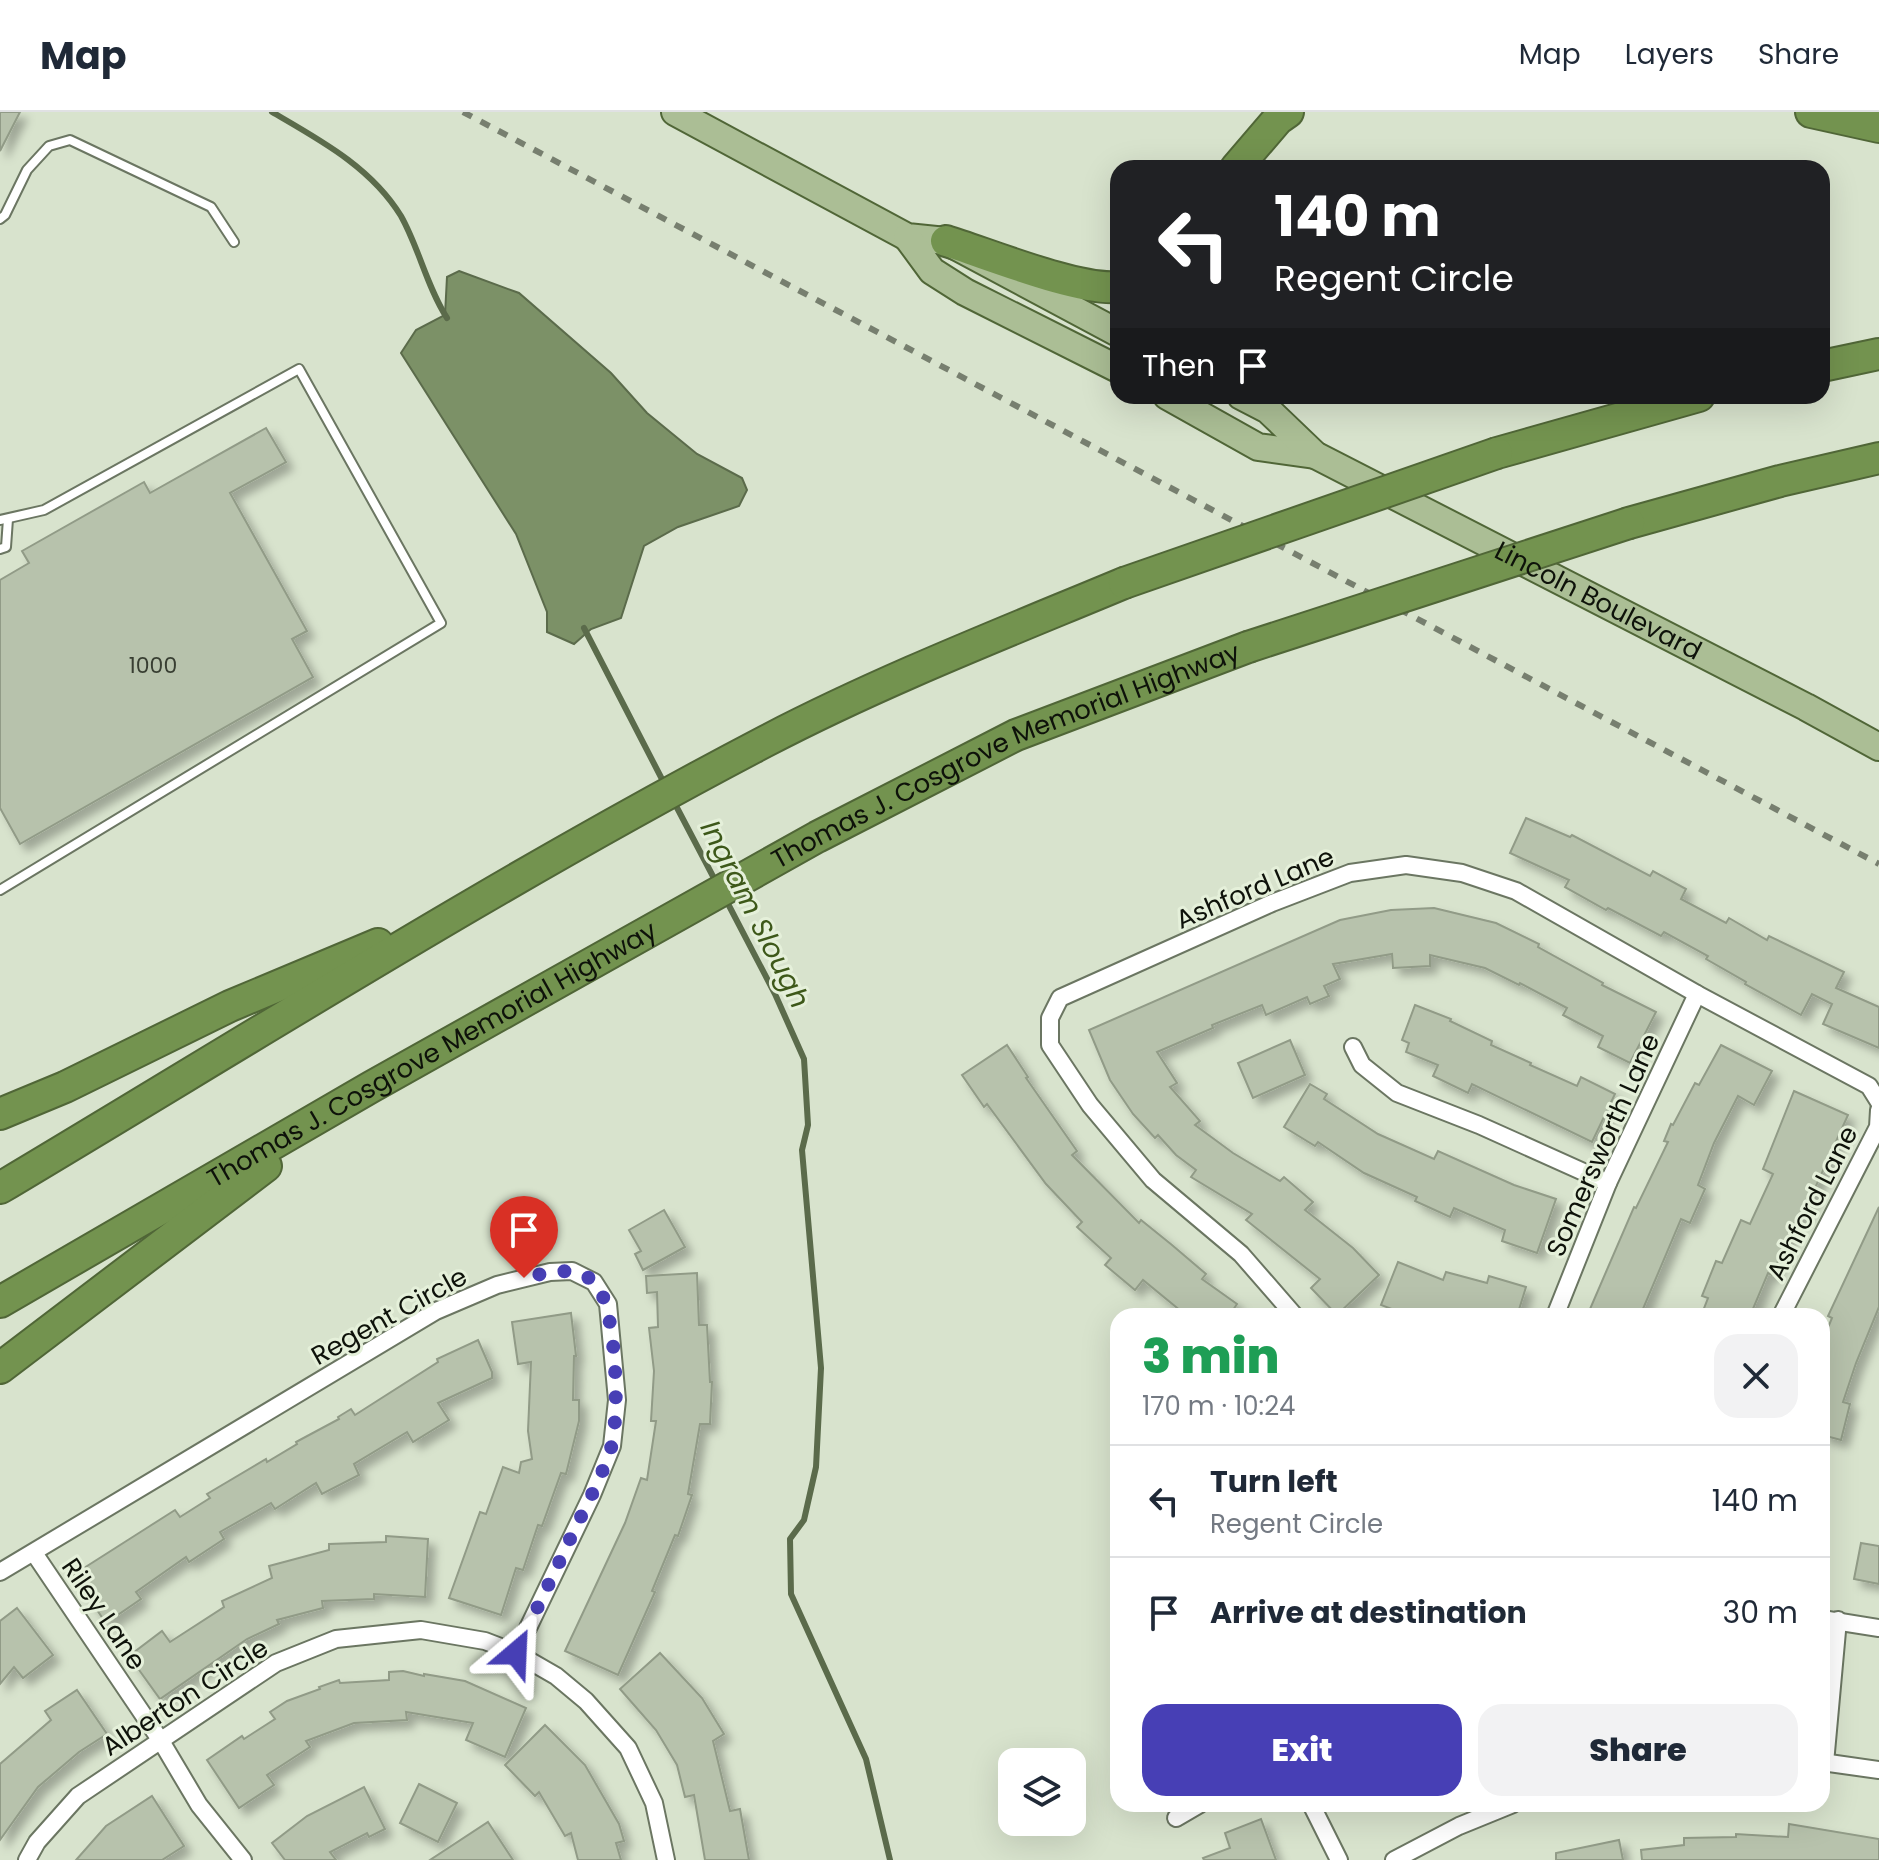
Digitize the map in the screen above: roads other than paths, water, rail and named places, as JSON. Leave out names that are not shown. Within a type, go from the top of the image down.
[{"type":"highway","points":[[1243,160],[1278,119],[1288,112]]},
{"type":"highway","points":[[1811,112],[1879,127]]},
{"type":"highway","points":[[946,241],[1070,280],[1110,288]]},
{"type":"highway","points":[[1830,364],[1879,354]]},
{"type":"highway","points":[[0,1188],[476,903],[767,740],[951,655],[1124,583],[1497,453],[1671,404]]},
{"type":"highway","name":"Thomas J. Cosgrove Memorial Highway","points":[[0,1302],[597,959],[817,837],[1016,735],[1248,647],[1629,523],[1780,481],[1879,458]]},
{"type":"highway","points":[[0,1114],[65,1087],[230,1006],[476,903]]},
{"type":"highway","points":[[0,1368],[371,1087]]},
{"type":"main road","points":[[675,112],[907,237],[946,241],[1110,329]]},
{"type":"main road","points":[[907,237],[932,271],[965,292],[1110,365]]},
{"type":"main road","name":"Lincoln Boulevard","points":[[1181,404],[1258,447],[1315,455]]},
{"type":"main road","name":"Lincoln Boulevard","points":[[1256,404],[1268,410],[1315,455],[1879,747]]},
{"type":"street","name":"Ashford Lane","points":[[1288,1308],[1241,1254],[1153,1180],[1090,1105],[1050,1045],[1050,1018],[1060,998],[1272,903],[1350,873],[1406,865],[1462,873],[1516,891],[1697,994],[1869,1086],[1879,1102]]},
{"type":"street","name":"Somersworth Lane","points":[[1558,1308],[1608,1183],[1697,994]]},
{"type":"street","points":[[1353,1047],[1362,1065],[1397,1093],[1479,1125],[1608,1183]]},
{"type":"street","name":"Ashford Lane","points":[[1785,1308],[1878,1127],[1879,1110]]},
{"type":"street","name":"Regent Circle","points":[[0,1572],[436,1311],[497,1285],[550,1272],[572,1271],[594,1282],[608,1304],[617,1400],[612,1446],[592,1495],[516,1653]]},
{"type":"street","name":"Riley Lane","points":[[34,1553],[161,1741],[199,1805],[243,1860]]},
{"type":"street","points":[[1830,1619],[1879,1628]]},
{"type":"street","name":"Alberton Circle","points":[[27,1860],[37,1842],[78,1796],[276,1663],[336,1639],[421,1630],[485,1641],[516,1653],[556,1676],[576,1692],[628,1748],[654,1803],[666,1860]]},
{"type":"street","points":[[1830,1763],[1879,1770]]},
{"type":"street","points":[[1176,1818],[1186,1812]]},
{"type":"street","points":[[1315,1812],[1339,1860]]},
{"type":"street","points":[[1394,1860],[1493,1812]]},
{"type":"lane","points":[[0,219],[5,215],[27,170],[49,146],[70,140],[211,207],[234,242]]},
{"type":"lane","points":[[0,549],[6,547],[4,520],[44,510],[299,369],[441,623],[0,890]]},
{"type":"waterway","name":"Ingram Slough","points":[[272,112],[343,156],[389,199],[407,228],[447,318]]},
{"type":"waterway","name":"Ingram Slough","points":[[584,628],[665,785]]},
{"type":"waterway","name":"Ingram Slough","points":[[674,802],[717,884]]},
{"type":"waterway","name":"Ingram Slough","points":[[725,898],[775,994],[804,1059],[808,1125],[802,1150],[821,1368],[816,1467],[804,1520],[790,1539],[791,1594],[866,1759],[890,1860]]},
{"type":"railway","points":[[463,112],[1879,864]]}]
